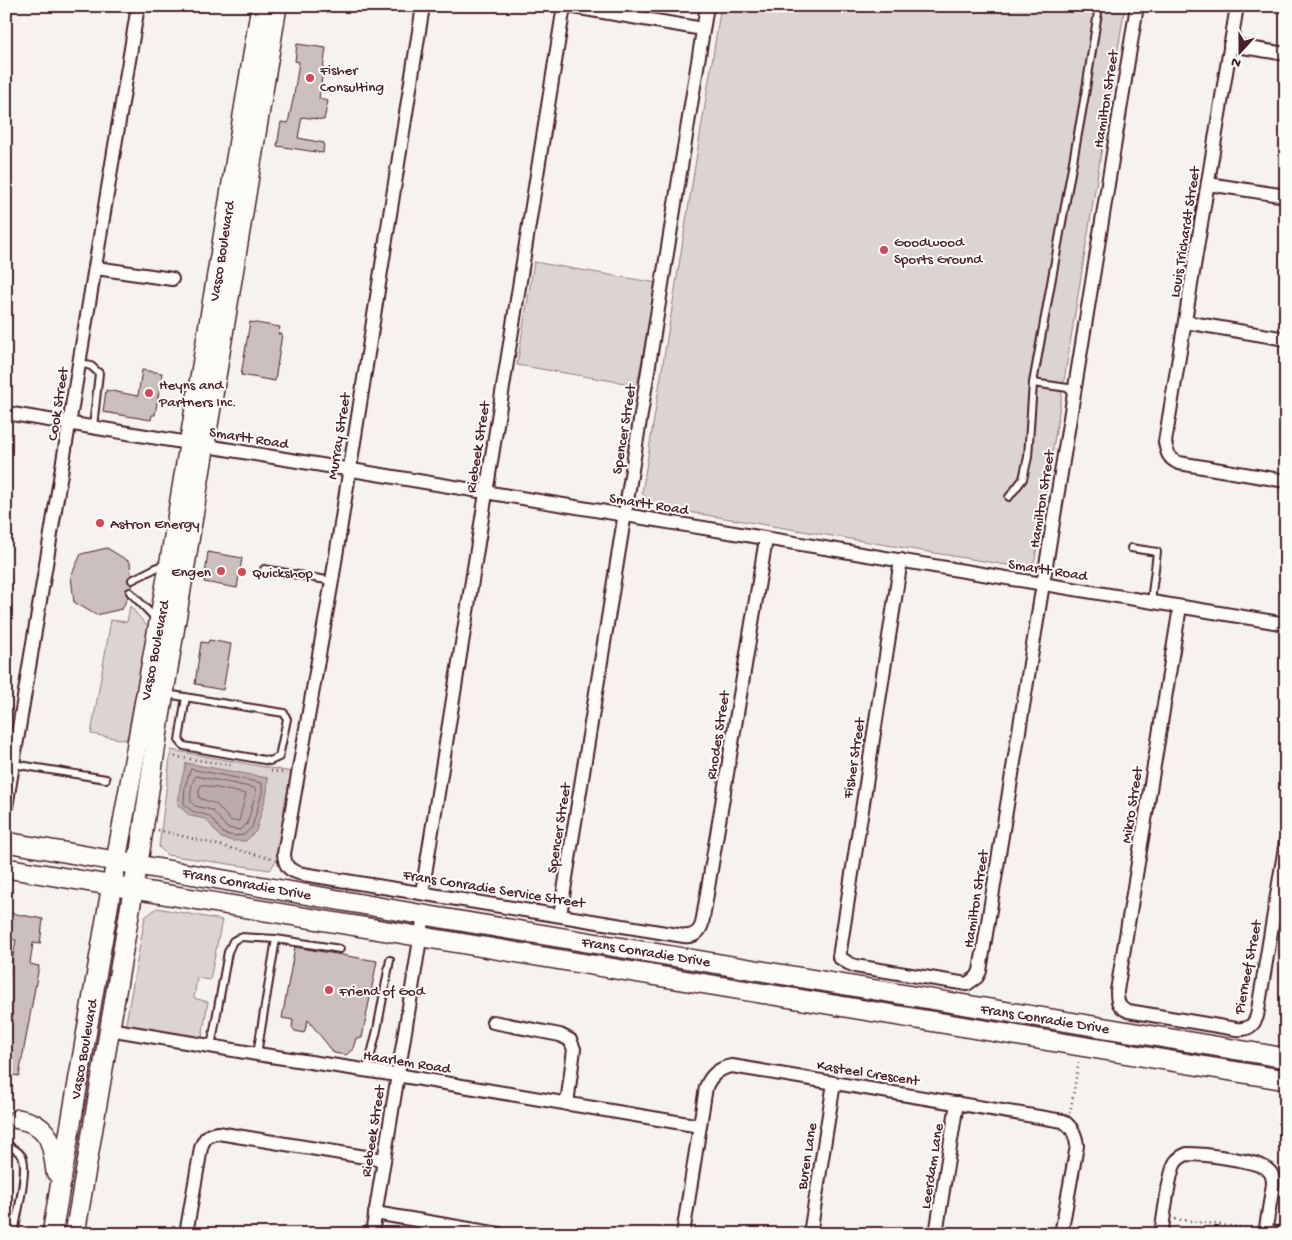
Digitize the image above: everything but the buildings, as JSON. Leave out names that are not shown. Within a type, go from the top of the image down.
[{"type":"main road","name":"Vasco Boulevard","points":[[75,1234],[164,694],[197,445],[261,6]]},
{"type":"main road","name":"Vasco Boulevard","points":[[52,1234],[58,1191],[170,561],[197,445],[277,6]]},
{"type":"main road","name":"Frans Conradie Drive","points":[[6,842],[424,915],[1286,1058]]},
{"type":"main road","name":"Frans Conradie Drive","points":[[6,868],[1286,1080]]},
{"type":"main road","points":[[15,1118],[36,1125],[49,1137],[58,1191]]},
{"type":"street","name":"Cook Street","points":[[6,807],[138,6]]},
{"type":"street","name":"Murray Street","points":[[286,865],[284,854],[332,581],[348,469],[424,6]]},
{"type":"street","points":[[566,6],[703,29]]},
{"type":"street","name":"Riebeek Street","points":[[422,893],[566,6]]},
{"type":"street","name":"Spencer Street","points":[[560,915],[707,6]]},
{"type":"street","name":"Hamilton Street","points":[[842,960],[855,966],[967,984],[977,977],[1137,6]]},
{"type":"street","name":"Louis Trichardt Street","points":[[1237,6],[1166,442],[1168,456],[1173,461],[1286,481]]},
{"type":"street","points":[[1230,45],[1286,54]]},
{"type":"street","points":[[1208,184],[1286,196]]},
{"type":"street","points":[[96,268],[172,279]]},
{"type":"street","points":[[1185,322],[1286,339]]},
{"type":"street","name":"Smartt Road","points":[[6,413],[1286,624]]},
{"type":"street","name":"Rhodes Street","points":[[696,934],[702,924],[766,539]]},
{"type":"street","name":"Fisher Street","points":[[842,960],[839,957],[839,950],[902,560]]},
{"type":"street","name":"Mikro Street","points":[[1120,1007],[1117,1002],[1117,991],[1180,607]]},
{"type":"street","name":"Pierneef Street","points":[[1120,1007],[1128,1011],[1236,1029],[1245,1029],[1251,1026],[1257,1016],[1286,841]]},
{"type":"street","name":"Frans Conradie Service Street","points":[[286,865],[292,872],[303,874],[684,936],[696,934]]},
{"type":"street","name":"Riebeek Street","points":[[372,1234],[424,915]]},
{"type":"street","points":[[493,1022],[560,1035],[570,1040],[574,1049],[568,1104]]},
{"type":"street","name":"Haarlem Road","points":[[109,1029],[700,1126]]},
{"type":"street","name":"Kasteel Crescent","points":[[683,1234],[709,1081],[717,1072],[727,1067],[732,1066],[1056,1119],[1067,1124]]},
{"type":"street","name":"Buren Lane","points":[[810,1234],[834,1083]]},
{"type":"street","name":"Leerdam Lane","points":[[936,1234],[958,1103]]},
{"type":"street","points":[[1061,1234],[1077,1146],[1075,1135],[1067,1124]]},
{"type":"street","points":[[186,1234],[201,1148],[203,1140],[211,1134],[218,1133],[384,1160]]},
{"type":"street","points":[[1161,1234],[1174,1164],[1181,1156],[1194,1154],[1257,1164],[1270,1170],[1273,1176],[1273,1184],[1265,1232],[1283,1234]]},
{"type":"street","points":[[376,1213],[499,1234]]},
{"type":"lane","points":[[1009,497],[1023,479],[1028,457],[1033,384],[1085,95],[1099,6]]},
{"type":"lane","points":[[80,363],[92,366],[99,373],[93,427]]},
{"type":"lane","points":[[1033,384],[1075,389]]},
{"type":"lane","points":[[1131,548],[1157,552],[1151,602]]},
{"type":"lane","points":[[132,580],[170,561]]},
{"type":"lane","points":[[264,569],[332,581]]},
{"type":"lane","points":[[130,592],[159,622]]},
{"type":"lane","points":[[164,694],[186,697],[284,713],[287,719],[279,757],[266,761],[184,746],[180,740],[180,734],[186,697]]},
{"type":"lane","points":[[14,764],[106,779]]},
{"type":"lane","points":[[210,1047],[228,952],[233,941],[240,937],[276,939],[340,949]]},
{"type":"lane","points":[[257,1054],[276,939]]},
{"type":"lane","points":[[367,1071],[390,960]]},
{"type":"lane","points":[[6,1145],[17,1150],[24,1163],[24,1174],[14,1234]]},
{"type":"path","points":[[158,830],[286,865]]},
{"type":"path","points":[[1067,1124],[1080,1058]]},
{"type":"path","points":[[1164,1217],[1265,1232]]},
{"type":"shaded area","name":"Goodwood Sports Ground","points":[[721,6],[1125,6],[1035,559],[1031,569],[652,506],[642,493]]},
{"type":"shaded area","points":[[534,262],[657,283],[637,385],[517,365]]},
{"type":"shaded area","points":[[130,606],[148,627],[126,740],[91,734],[111,620],[127,622]]},
{"type":"shaded area","points":[[171,750],[292,772],[279,856],[270,870],[167,855],[159,847]]},
{"type":"shaded area","points":[[157,908],[222,920],[210,980],[197,978],[194,998],[208,1002],[201,1043],[125,1028],[145,917]]},
{"type":"water","points":[[186,763],[268,778],[267,793],[256,831],[246,841],[233,841],[221,838],[206,819],[190,816],[178,805],[180,786]]},
{"type":"place","name":"Fisher Consulting","points":[[310,78]]},
{"type":"place","name":"Goodwood Sports Ground","points":[[884,250]]},
{"type":"place","name":"Heyns and Partners Inc.","points":[[149,393]]},
{"type":"place","name":"Astron Energy","points":[[100,523]]},
{"type":"place","name":"Engen","points":[[221,571]]},
{"type":"place","name":"Quickshop","points":[[242,572]]},
{"type":"place","name":"Friend of God","points":[[329,990]]}]
